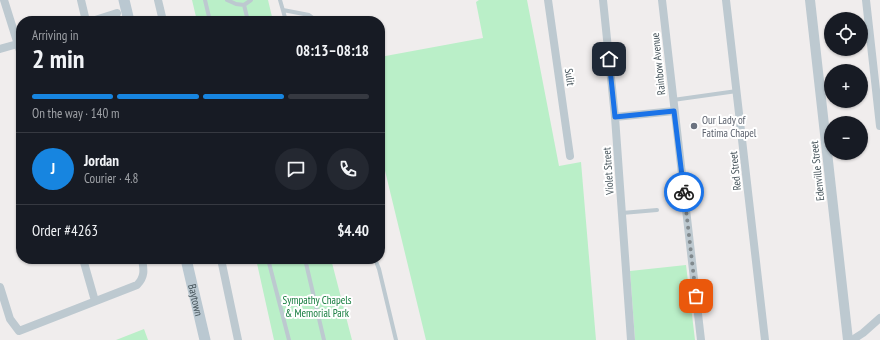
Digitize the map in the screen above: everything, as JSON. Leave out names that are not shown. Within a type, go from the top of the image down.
[{"type":"main road","points":[[124,0],[128,16]]},
{"type":"main road","name":"Baytown","points":[[187,264],[205,340]]},
{"type":"street","points":[[4,0],[16,32]]},
{"type":"street","points":[[80,0],[85,16]]},
{"type":"street","points":[[158,0],[162,16]]},
{"type":"street","name":"Sulit","points":[[548,0],[570,156]]},
{"type":"street","name":"Violet Street","points":[[603,0],[615,117],[631,340]]},
{"type":"street","name":"Rainbow Avenue","points":[[662,0],[701,340]]},
{"type":"street","name":"Red Street","points":[[726,0],[765,340]]},
{"type":"street","name":"Edenville Street","points":[[810,0],[848,340]]},
{"type":"street","points":[[866,0],[876,59],[880,126]]},
{"type":"street","points":[[108,16],[117,13]]},
{"type":"street","points":[[0,49],[16,44]]},
{"type":"street","points":[[615,117],[674,111]]},
{"type":"street","points":[[84,264],[95,301]]},
{"type":"street","points":[[0,287],[10,319],[19,332],[137,285],[142,280],[144,275],[143,264]]},
{"type":"street","points":[[222,264],[238,340]]},
{"type":"street","points":[[852,340],[863,333],[880,318]]},
{"type":"lane","points":[[205,0],[209,16]]},
{"type":"lane","points":[[228,0],[236,4],[244,5],[252,0]]},
{"type":"lane","points":[[280,0],[285,16]]},
{"type":"lane","points":[[244,5],[247,16]]},
{"type":"lane","points":[[283,10],[312,16]]},
{"type":"lane","points":[[673,100],[737,91]]},
{"type":"lane","points":[[622,213],[657,210]]},
{"type":"lane","points":[[269,264],[289,340]]},
{"type":"lane","points":[[306,264],[324,340]]},
{"type":"lane","points":[[377,264],[396,340]]},
{"type":"green space","points":[[192,0],[268,0],[272,16],[196,16]]},
{"type":"green space","points":[[479,0],[527,0],[559,166],[581,162],[596,340],[426,340],[385,171],[385,56],[483,38],[476,2]]},
{"type":"green space","name":"Sympathy Chapels & Memorial Park","points":[[257,264],[332,264],[352,340],[274,340]]},
{"type":"green space","points":[[686,265],[695,340],[635,340],[630,271]]},
{"type":"green space","points":[[144,329],[148,340],[116,340]]},
{"type":"way so far","points":[[684,192],[696,296]]},
{"type":"place","name":"Our Lady of Fatima Chapel","points":[[694,126]]},
{"type":"route","points":[[609,59],[615,117],[674,111],[684,192]]}]
